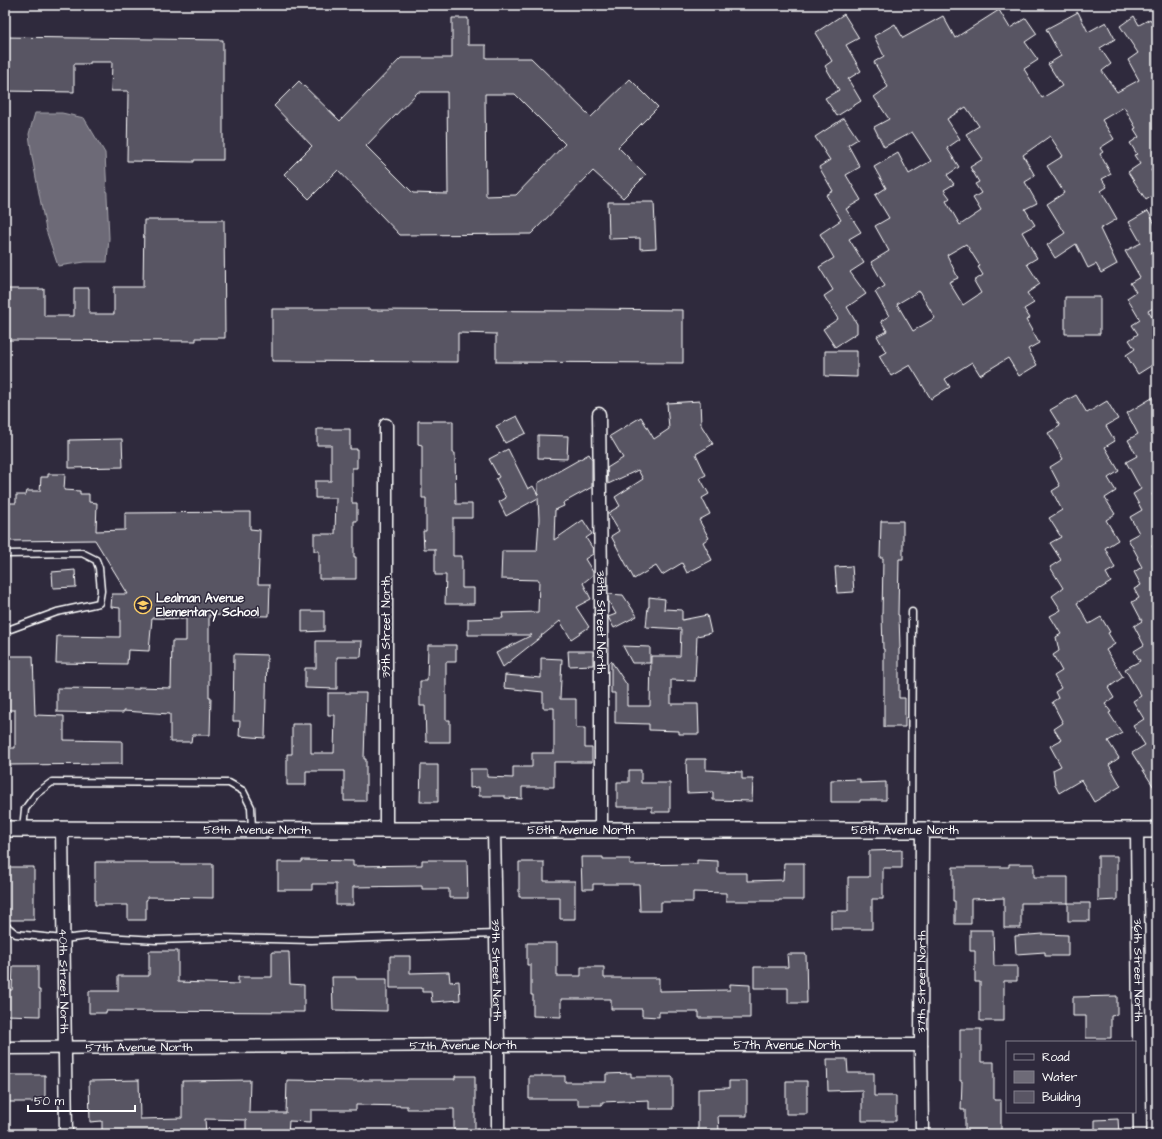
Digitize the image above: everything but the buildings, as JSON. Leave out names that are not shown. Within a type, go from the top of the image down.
[{"type":"street","name":"38th Street North","points":[[599,414],[601,830]]},
{"type":"street","name":"39th Street North","points":[[386,424],[386,830]]},
{"type":"street","name":"58th Avenue North","points":[[5,828],[386,830],[1157,830]]},
{"type":"street","name":"40th Street North","points":[[62,828],[66,1134]]},
{"type":"street","name":"39th Street North","points":[[494,830],[498,1134]]},
{"type":"street","name":"37th Street North","points":[[917,830],[922,1134]]},
{"type":"street","name":"36th Street North","points":[[1137,830],[1140,1134]]},
{"type":"street","name":"57th Avenue North","points":[[5,1048],[498,1045],[921,1045]]},
{"type":"lane","points":[[5,554],[82,553],[96,560],[99,568],[101,591],[99,603],[57,612],[5,631]]},
{"type":"lane","points":[[912,612],[917,830]]},
{"type":"lane","points":[[23,828],[25,809],[36,794],[52,782],[229,783],[243,791],[251,807],[252,829]]},
{"type":"lane","points":[[5,925],[16,934],[63,939],[89,936],[156,940],[221,938],[311,940],[496,934]]},
{"type":"water","points":[[35,113],[62,113],[84,118],[105,153],[109,238],[107,262],[85,262],[58,266],[46,230],[32,157],[29,134]]},
{"type":"place","name":"Lealman Avenue Elementary School","points":[[143,605]]}]
